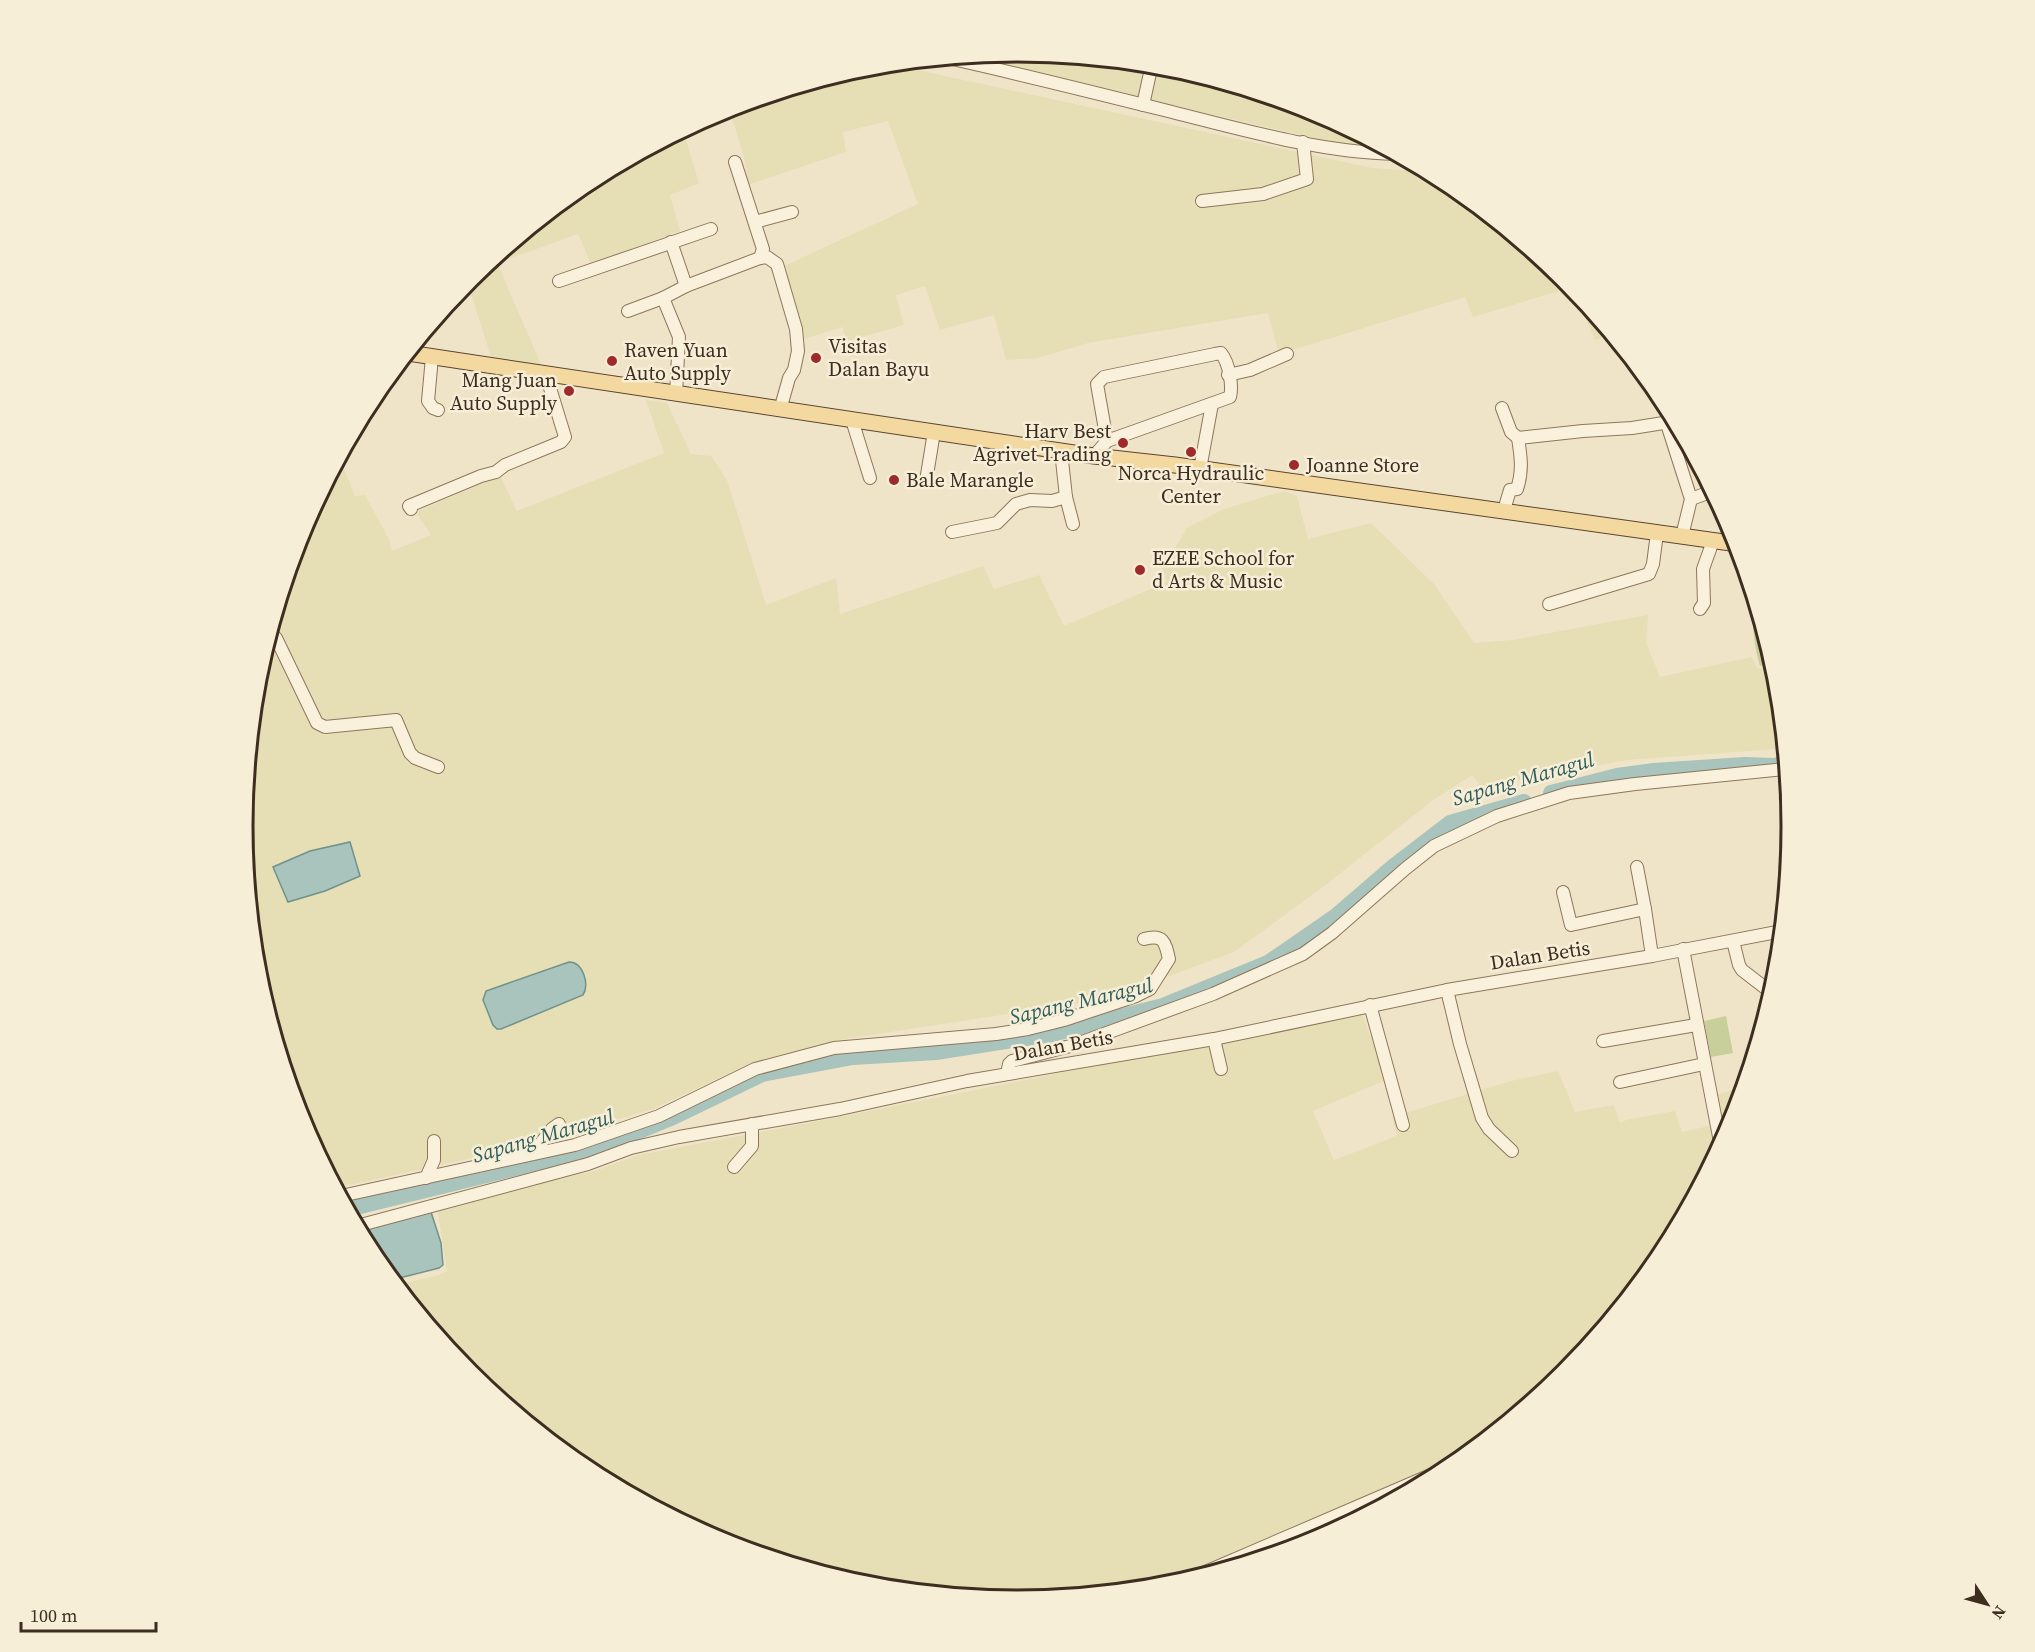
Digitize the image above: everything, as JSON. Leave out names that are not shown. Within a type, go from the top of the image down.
[{"type":"main road","points":[[417,354],[546,375],[1094,456],[1504,510],[1728,543]]},
{"type":"street","points":[[969,63],[1303,142],[1359,152],[1380,153]]},
{"type":"street","points":[[1143,105],[1150,73]]},
{"type":"street","points":[[1202,201],[1263,194],[1307,179],[1303,142]]},
{"type":"street","points":[[735,162],[763,249],[759,258]]},
{"type":"street","points":[[755,222],[792,212]]},
{"type":"street","points":[[559,281],[711,229]]},
{"type":"street","points":[[671,242],[686,286]]},
{"type":"street","points":[[628,311],[663,298],[686,286],[767,257],[777,264],[796,329],[798,351],[780,410]]},
{"type":"street","points":[[663,298],[679,337],[676,394]]},
{"type":"street","points":[[1094,456],[1107,441],[1230,398],[1232,391],[1225,359],[1221,354],[1215,354],[1104,377],[1097,384],[1107,441]]},
{"type":"street","points":[[1228,375],[1250,370],[1287,354]]},
{"type":"street","points":[[432,357],[428,401],[433,408],[438,410]]},
{"type":"street","points":[[411,509],[409,506],[496,472],[505,465],[561,442],[565,437],[565,432],[546,375]]},
{"type":"street","points":[[1200,469],[1212,404]]},
{"type":"street","points":[[1502,408],[1511,432],[1518,438],[1522,475],[1517,489],[1510,490],[1504,510]]},
{"type":"street","points":[[852,420],[870,478]]},
{"type":"street","points":[[1518,438],[1667,423]]},
{"type":"street","points":[[926,481],[934,432]]},
{"type":"street","points":[[1674,434],[1691,499],[1682,536]]},
{"type":"street","points":[[1061,451],[1066,497],[1073,524]]},
{"type":"street","points":[[1691,499],[1706,494]]},
{"type":"street","points":[[952,532],[997,523],[1016,504],[1030,500],[1053,501],[1066,497]]},
{"type":"street","points":[[1549,604],[1648,574],[1653,564],[1657,533]]},
{"type":"street","points":[[1700,609],[1704,603],[1703,568],[1713,541]]},
{"type":"street","points":[[277,639],[317,723],[325,727],[396,720],[410,753],[415,758],[438,767]]},
{"type":"street","points":[[1007,1074],[1012,1061],[1074,1045],[1213,994],[1303,954],[1332,933],[1434,846],[1497,816],[1569,793],[1635,784],[1779,771]]},
{"type":"street","points":[[1637,867],[1652,956]]},
{"type":"street","points":[[1563,892],[1571,925],[1645,909]]},
{"type":"street","name":"Dalan Betis","points":[[365,1224],[588,1164],[631,1148],[679,1137],[840,1109],[967,1081],[1214,1039],[1447,990],[1652,956],[1774,933]]},
{"type":"street","points":[[348,1195],[575,1145],[659,1116],[754,1069],[792,1058],[834,1048],[959,1038],[1028,1029],[1064,1020],[1136,996],[1150,989],[1169,958],[1164,942],[1160,938],[1155,936],[1144,939]]},
{"type":"street","points":[[1733,941],[1738,965],[1764,987]]},
{"type":"street","points":[[1683,949],[1718,1132]]},
{"type":"street","points":[[1447,990],[1482,1118],[1489,1129],[1512,1151]]},
{"type":"street","points":[[1370,1005],[1403,1125]]},
{"type":"street","points":[[1604,1041],[1696,1025]]},
{"type":"street","points":[[1214,1039],[1221,1069]]},
{"type":"street","points":[[1620,1082],[1704,1064]]},
{"type":"street","points":[[533,1153],[552,1129],[559,1124]]},
{"type":"street","points":[[734,1167],[752,1146],[752,1124]]},
{"type":"street","points":[[426,1178],[434,1160],[434,1141]]},
{"type":"street","points":[[1244,1556],[1391,1493]]},
{"type":"shaded area","points":[[989,63],[1068,63],[1167,76],[1263,102],[1310,120],[1373,149],[1362,149]]},
{"type":"shaded area","points":[[912,69],[1372,168],[1411,171],[1483,219],[1522,251],[1562,290],[1473,317],[1465,297],[1279,354],[1268,313],[1088,343],[1037,358],[1006,360],[994,315],[940,330],[925,286],[896,295],[904,325],[847,341],[842,327],[804,339],[784,266],[918,204],[888,121],[843,132],[846,152],[748,185],[745,161],[732,117],[772,102],[820,88],[868,76]]},
{"type":"shaded area","points":[[685,137],[699,183],[670,195],[680,231],[591,264],[578,234],[502,261],[552,219],[593,190]]},
{"type":"shaded area","points":[[498,265],[544,371],[492,360],[471,292]]},
{"type":"shaded area","points":[[1583,312],[1604,337],[1595,340]]},
{"type":"shaded area","points":[[646,400],[667,403],[691,454],[711,456],[727,480],[766,605],[836,578],[840,614],[983,566],[994,589],[1039,575],[1064,626],[1167,582],[1162,569],[1187,528],[1224,509],[1284,491],[1297,496],[1308,539],[1371,523],[1434,584],[1474,643],[1512,640],[1648,615],[1646,643],[1660,677],[1752,657],[1757,668],[1765,669],[1777,749],[1627,760],[1483,789],[1472,775],[1432,801],[1323,887],[1234,952],[1178,973],[1092,1001],[839,1040],[751,1063],[653,1109],[562,1136],[344,1186],[311,1119],[294,1072],[279,1024],[260,926],[253,826],[255,776],[260,726],[275,645],[316,730],[324,735],[387,725],[395,729],[408,764],[415,764],[401,722],[326,722],[321,718],[278,632],[311,533],[343,466],[355,496],[365,495],[389,539],[392,551],[431,535],[416,512],[500,476],[517,511],[664,453]]},
{"type":"shaded area","points":[[1362,1013],[1386,1080],[1313,1111],[1334,1160],[1397,1136],[1392,1117],[1511,1081],[1558,1071],[1575,1112],[1614,1105],[1620,1123],[1675,1111],[1682,1132],[1718,1124],[1713,1096],[1735,1089],[1724,1119],[1680,1208],[1624,1291],[1558,1367],[1483,1433],[1408,1483],[1210,1565],[1167,1576],[1068,1589],[967,1589],[868,1576],[772,1550],[679,1512],[593,1462],[513,1401],[443,1330],[405,1283],[447,1271],[437,1207],[598,1170],[638,1155]]},
{"type":"green space","points":[[1752,616],[1764,665],[1760,666]]},
{"type":"green space","points":[[1726,1016],[1733,1053],[1711,1057],[1704,1021]]},
{"type":"water","points":[[350,842],[360,876],[325,891],[288,902],[273,867],[310,851]]},
{"type":"water","points":[[569,962],[578,966],[584,975],[586,986],[583,995],[501,1029],[493,1025],[483,1000],[486,991]]},
{"type":"water","points":[[431,1212],[441,1243],[443,1265],[401,1278],[368,1229]]},
{"type":"waterway","name":"Sapang Maragul","points":[[1551,793],[1617,776],[1654,771],[1779,765]]},
{"type":"waterway","name":"Sapang Maragul","points":[[355,1207],[597,1148],[673,1117],[762,1074],[853,1057],[936,1052],[1052,1034],[1163,1006],[1268,963],[1336,916],[1394,866],[1450,823],[1524,802]]},
{"type":"place","name":"Visitas Dalan Bayu","points":[[816,358]]},
{"type":"place","name":"Raven Yuan Auto Supply","points":[[612,361]]},
{"type":"place","name":"Mang Juan Auto Supply","points":[[569,391]]},
{"type":"place","name":"Harv Best Agrivet Trading","points":[[1123,443]]},
{"type":"place","name":"Norca Hydraulic Center","points":[[1191,452]]},
{"type":"place","name":"Joanne Store","points":[[1294,465]]},
{"type":"place","name":"Bale Marangle","points":[[894,480]]},
{"type":"place","name":"EZEE School for d Arts & Music","points":[[1140,570]]}]
